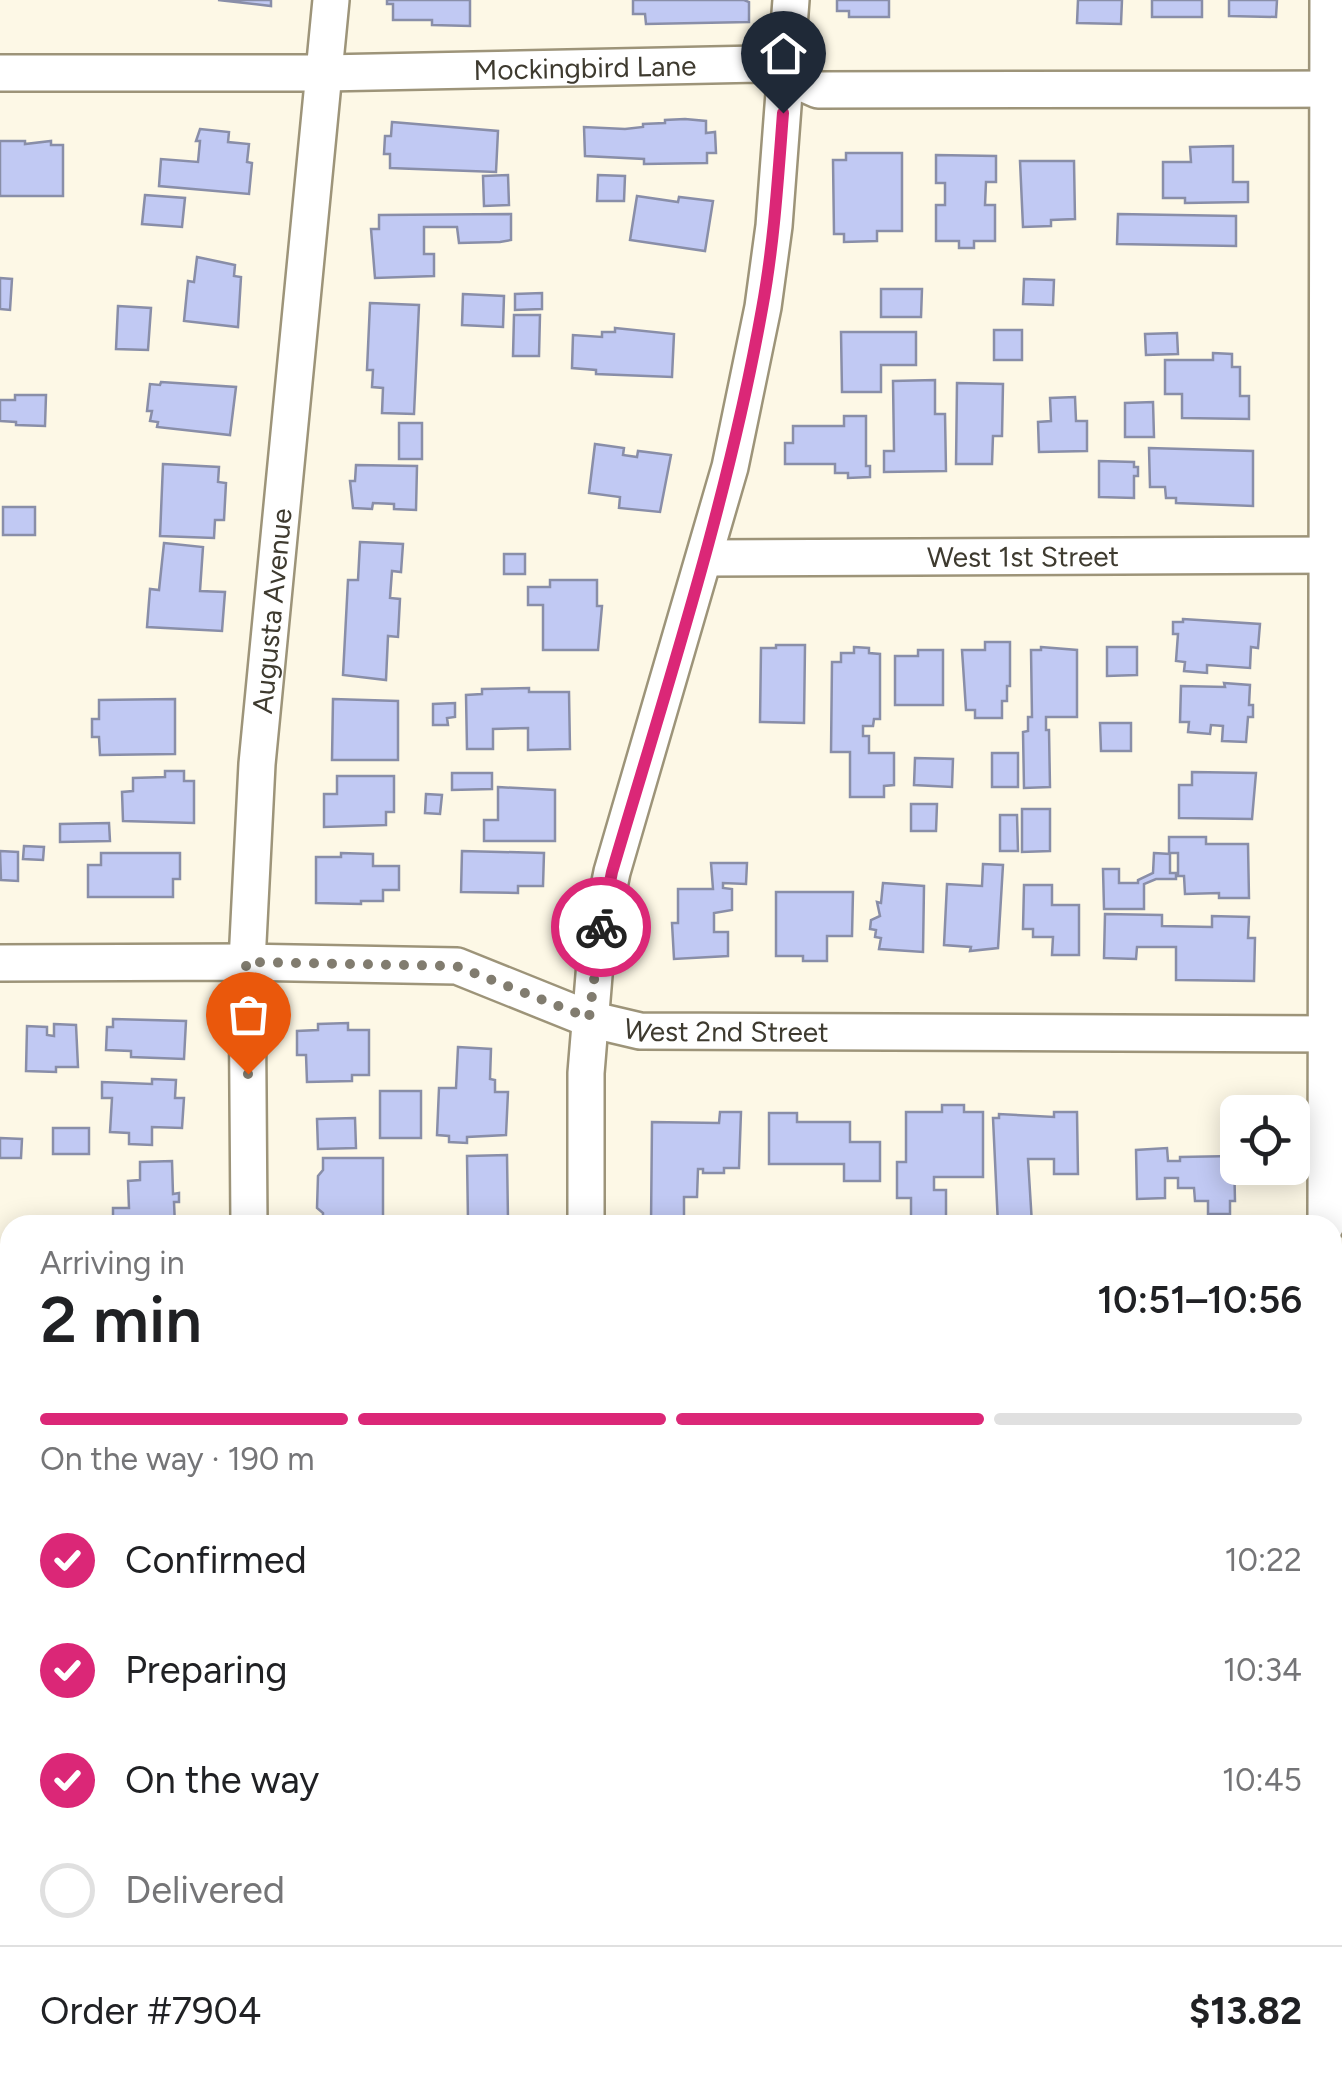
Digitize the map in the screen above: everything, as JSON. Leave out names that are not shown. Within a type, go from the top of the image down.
[{"type":"street","name":"Augusta Avenue","points":[[248,1215],[246,962],[257,764],[331,0]]},
{"type":"street","points":[[586,1215],[589,1018],[596,950],[612,872],[730,467],[763,308],[774,226],[791,0]]},
{"type":"street","points":[[1326,1215],[1334,1034],[1335,555],[1335,89],[1328,0]]},
{"type":"street","name":"Mockingbird Lane","points":[[0,73],[325,73],[759,64],[818,90],[1335,89]]},
{"type":"street","name":"West 1st Street","points":[[706,558],[1335,555]]},
{"type":"street","name":"West 2nd Street","points":[[0,962],[456,966],[589,1018],[640,1032],[1334,1034]]},
{"type":"building","points":[[218,0],[271,0],[271,6]]},
{"type":"building","points":[[387,0],[470,0],[470,26],[432,25],[432,20],[393,20],[393,4],[387,4]]},
{"type":"building","points":[[633,0],[744,0],[749,2],[749,22],[646,24],[645,14],[633,14]]},
{"type":"building","points":[[837,0],[889,0],[889,17],[849,17],[849,11],[837,11]]},
{"type":"building","points":[[1078,0],[1122,0],[1121,24],[1077,23]]},
{"type":"building","points":[[1152,0],[1202,0],[1202,17],[1152,17]]},
{"type":"building","points":[[1229,0],[1277,0],[1276,17],[1229,16]]},
{"type":"building","points":[[685,119],[706,121],[706,133],[715,132],[716,153],[707,153],[707,163],[644,164],[644,159],[585,156],[584,127],[625,129]]},
{"type":"building","points":[[392,122],[498,131],[496,172],[390,168],[390,154],[384,154],[385,136],[391,136]]},
{"type":"building","points":[[200,129],[229,132],[228,142],[249,144],[249,194],[159,186],[161,159],[198,162],[200,141],[196,141]]},
{"type":"building","points":[[0,141],[51,141],[51,145],[63,145],[63,196],[0,196]]},
{"type":"building","points":[[1233,146],[1233,182],[1248,182],[1248,202],[1185,203],[1185,198],[1163,198],[1163,162],[1191,162],[1190,147]]},
{"type":"building","points":[[846,153],[902,153],[902,231],[877,231],[877,241],[844,242],[844,234],[834,234],[833,160],[846,160]]},
{"type":"building","points":[[936,155],[996,156],[996,182],[986,182],[985,205],[995,205],[995,241],[974,241],[974,248],[959,248],[959,241],[936,241],[936,205],[945,205],[945,183],[936,183]]},
{"type":"building","points":[[1020,161],[1074,161],[1075,219],[1051,220],[1051,226],[1023,227]]},
{"type":"building","points":[[508,175],[509,205],[484,206],[483,176]]},
{"type":"building","points":[[598,175],[625,176],[624,201],[597,201]]},
{"type":"building","points":[[145,195],[185,198],[182,227],[142,224]]},
{"type":"building","points":[[637,196],[678,202],[679,197],[713,201],[705,251],[630,240]]},
{"type":"building","points":[[511,214],[511,240],[500,242],[459,243],[457,227],[424,227],[424,254],[434,254],[434,276],[375,278],[371,229],[379,229],[379,215]]},
{"type":"building","points":[[1118,214],[1236,216],[1236,246],[1117,244]]},
{"type":"building","points":[[197,257],[235,265],[234,276],[241,277],[238,327],[184,321],[188,281],[194,282]]},
{"type":"building","points":[[0,278],[12,279],[10,310],[0,309]]},
{"type":"building","points":[[1024,279],[1054,280],[1053,305],[1023,304]]},
{"type":"building","points":[[881,289],[922,289],[921,317],[881,317]]},
{"type":"building","points":[[542,293],[542,309],[515,310],[515,294]]},
{"type":"building","points":[[463,294],[504,296],[503,327],[462,325]]},
{"type":"building","points":[[370,303],[419,305],[414,414],[382,413],[383,388],[372,387],[373,370],[367,370]]},
{"type":"building","points":[[118,306],[151,308],[148,350],[116,349]]},
{"type":"building","points":[[514,315],[540,315],[539,356],[513,356]]},
{"type":"building","points":[[615,328],[674,334],[672,377],[596,374],[596,370],[572,368],[573,335],[602,337],[602,332],[615,332]]},
{"type":"building","points":[[994,330],[1022,330],[1022,360],[994,360]]},
{"type":"building","points":[[841,332],[916,332],[916,365],[881,365],[881,392],[842,392]]},
{"type":"building","points":[[1177,333],[1178,354],[1146,355],[1145,334]]},
{"type":"building","points":[[1213,353],[1232,354],[1232,367],[1240,367],[1240,396],[1249,396],[1249,419],[1182,418],[1182,394],[1165,394],[1165,360],[1213,360]]},
{"type":"building","points":[[935,380],[935,414],[945,414],[946,471],[884,472],[884,451],[894,451],[893,381]]},
{"type":"building","points":[[957,383],[1003,384],[1002,436],[993,436],[992,464],[956,464]]},
{"type":"building","points":[[150,384],[236,387],[230,435],[157,427],[158,422],[150,421],[152,411],[147,411]]},
{"type":"building","points":[[15,395],[46,395],[45,426],[0,421],[0,400],[15,400]]},
{"type":"building","points":[[1075,397],[1076,421],[1087,421],[1087,451],[1039,452],[1038,422],[1051,421],[1050,398]]},
{"type":"building","points":[[1153,402],[1154,437],[1125,437],[1125,403]]},
{"type":"building","points":[[844,416],[866,416],[866,466],[870,466],[870,477],[848,478],[848,473],[835,473],[835,464],[785,464],[785,443],[793,443],[793,426],[844,426]]},
{"type":"building","points":[[399,423],[422,423],[422,459],[399,459]]},
{"type":"building","points":[[595,444],[624,448],[623,455],[637,457],[638,451],[671,455],[660,512],[619,508],[620,497],[589,493]]},
{"type":"building","points":[[1149,448],[1253,451],[1253,506],[1176,503],[1176,498],[1166,498],[1165,487],[1150,487]]},
{"type":"building","points":[[1099,461],[1134,462],[1138,476],[1134,476],[1134,498],[1099,497]]},
{"type":"building","points":[[163,464],[219,467],[218,482],[226,483],[224,520],[215,520],[214,538],[160,536]]},
{"type":"building","points":[[356,465],[417,466],[416,510],[373,503],[372,509],[353,508],[350,481],[355,481]]},
{"type":"building","points":[[3,507],[35,507],[35,535],[3,535]]},
{"type":"building","points":[[360,542],[403,544],[401,572],[392,571],[390,598],[400,599],[398,637],[388,636],[386,680],[343,675],[348,580],[358,580]]},
{"type":"building","points":[[164,543],[203,547],[200,591],[225,592],[222,631],[147,627],[150,589],[159,590]]},
{"type":"building","points":[[504,554],[525,554],[525,574],[504,574]]},
{"type":"building","points":[[550,580],[597,580],[597,606],[602,606],[598,650],[543,650],[543,605],[528,605],[528,587],[550,587]]},
{"type":"building","points":[[1183,619],[1260,624],[1258,648],[1251,647],[1250,668],[1207,665],[1207,673],[1184,671],[1185,662],[1176,661],[1178,634],[1173,634],[1173,622]]},
{"type":"building","points":[[985,642],[1010,642],[1010,686],[1007,701],[1002,701],[1002,718],[975,718],[975,710],[966,710],[962,650],[985,650]]},
{"type":"building","points":[[805,645],[804,723],[760,722],[761,648]]},
{"type":"building","points":[[854,647],[880,654],[880,719],[874,719],[873,726],[863,726],[863,736],[869,736],[869,753],[894,753],[894,785],[884,786],[884,797],[850,797],[850,752],[831,752],[832,662],[841,662],[841,653],[854,653]]},
{"type":"building","points":[[1107,647],[1137,647],[1137,675],[1107,676]]},
{"type":"building","points":[[918,650],[943,650],[943,705],[895,705],[895,656],[918,656]]},
{"type":"building","points":[[1031,650],[1077,650],[1077,717],[1046,717],[1050,787],[1024,788],[1023,732],[1028,731],[1028,717],[1032,717]]},
{"type":"building","points":[[1224,683],[1250,685],[1253,717],[1248,717],[1246,742],[1222,741],[1223,726],[1211,725],[1210,734],[1188,732],[1189,722],[1180,722],[1181,686],[1225,687]]},
{"type":"building","points":[[529,688],[529,692],[569,692],[570,749],[528,750],[528,728],[493,729],[493,749],[467,749],[466,695],[482,694],[482,689]]},
{"type":"building","points":[[175,699],[175,754],[100,755],[99,737],[92,737],[92,719],[99,719],[99,700]]},
{"type":"building","points":[[333,699],[398,701],[398,760],[332,760]]},
{"type":"building","points":[[455,703],[455,717],[447,718],[448,725],[433,725],[433,704]]},
{"type":"building","points":[[1100,723],[1131,723],[1131,751],[1101,751]]},
{"type":"building","points":[[992,753],[1018,753],[1018,787],[992,787]]},
{"type":"building","points":[[915,758],[953,759],[952,787],[914,785]]},
{"type":"building","points":[[165,771],[184,771],[184,781],[194,781],[194,823],[123,821],[122,792],[133,791],[133,778],[165,777]]},
{"type":"building","points":[[1192,772],[1256,773],[1252,819],[1179,818],[1179,785],[1192,785]]},
{"type":"building","points":[[452,773],[492,773],[492,789],[452,790]]},
{"type":"building","points":[[337,776],[394,776],[394,812],[386,812],[386,825],[324,827],[324,794],[337,794]]},
{"type":"building","points":[[498,787],[555,790],[555,841],[484,841],[484,820],[498,820]]},
{"type":"building","points":[[426,794],[442,795],[440,814],[425,813]]},
{"type":"building","points":[[911,804],[937,804],[936,831],[911,831]]},
{"type":"building","points":[[1022,809],[1050,809],[1050,851],[1022,852]]},
{"type":"building","points":[[1000,815],[1017,815],[1018,851],[1000,851]]},
{"type":"building","points":[[109,823],[110,841],[60,842],[60,824]]},
{"type":"building","points":[[1169,837],[1206,837],[1206,844],[1248,844],[1249,898],[1219,898],[1219,893],[1185,894],[1184,876],[1178,876],[1178,853],[1169,853]]},
{"type":"building","points":[[24,846],[44,847],[43,860],[23,859]]},
{"type":"building","points":[[0,851],[18,852],[18,881],[1,880]]},
{"type":"building","points":[[462,851],[544,853],[543,886],[518,886],[518,893],[461,892]]},
{"type":"building","points":[[101,853],[180,853],[180,879],[173,879],[173,897],[88,897],[88,865],[101,865]]},
{"type":"building","points":[[341,853],[373,854],[373,866],[399,866],[399,890],[383,890],[383,901],[316,903],[316,857],[341,857]]},
{"type":"building","points":[[1154,853],[1170,854],[1170,873],[1176,873],[1176,879],[1156,879],[1144,884],[1144,909],[1104,909],[1103,869],[1119,869],[1119,883],[1138,883],[1153,873]]},
{"type":"building","points":[[711,863],[747,863],[746,884],[723,883],[723,888],[732,889],[732,910],[714,913],[714,932],[728,932],[728,956],[674,959],[672,923],[678,923],[678,889],[713,889]]},
{"type":"building","points":[[983,864],[1003,865],[998,948],[970,951],[971,947],[944,945],[947,884],[982,886]]},
{"type":"building","points":[[883,883],[924,886],[923,952],[879,949],[881,938],[875,937],[876,930],[870,929],[871,920],[880,916],[877,902],[881,903]]},
{"type":"building","points":[[1024,885],[1052,885],[1052,905],[1079,905],[1079,955],[1052,955],[1053,937],[1033,937],[1033,929],[1023,929]]},
{"type":"building","points":[[776,892],[853,892],[852,936],[827,936],[827,961],[776,956]]},
{"type":"building","points":[[1105,914],[1162,915],[1162,926],[1212,927],[1212,916],[1249,917],[1248,938],[1255,938],[1254,981],[1176,980],[1176,947],[1137,947],[1136,959],[1104,958]]},
{"type":"building","points":[[113,1019],[186,1021],[184,1059],[131,1057],[131,1051],[106,1050],[107,1027],[113,1027]]},
{"type":"building","points":[[348,1023],[348,1030],[369,1030],[369,1075],[352,1075],[352,1081],[307,1082],[306,1055],[297,1055],[297,1031],[318,1030],[318,1024]]},
{"type":"building","points":[[54,1024],[76,1025],[78,1067],[56,1067],[56,1072],[26,1071],[27,1026],[47,1027],[47,1035],[54,1036]]},
{"type":"building","points":[[458,1047],[491,1049],[490,1079],[495,1080],[495,1092],[508,1092],[506,1135],[467,1137],[467,1143],[449,1142],[449,1136],[437,1135],[439,1088],[456,1088]]},
{"type":"building","points":[[152,1079],[176,1080],[175,1098],[184,1098],[182,1128],[152,1127],[152,1145],[129,1144],[129,1133],[110,1132],[112,1098],[102,1098],[102,1082],[152,1084]]},
{"type":"building","points":[[380,1091],[421,1091],[421,1138],[380,1138]]},
{"type":"building","points":[[942,1105],[964,1105],[964,1112],[983,1112],[983,1177],[934,1177],[934,1190],[946,1190],[946,1215],[911,1215],[911,1198],[897,1198],[897,1162],[906,1162],[906,1112],[942,1112]]},
{"type":"building","points":[[720,1112],[741,1112],[739,1168],[724,1168],[724,1173],[703,1173],[703,1169],[698,1169],[697,1197],[684,1197],[684,1215],[651,1215],[652,1122],[719,1123]]},
{"type":"building","points":[[1054,1112],[1077,1112],[1078,1174],[1054,1174],[1054,1159],[1028,1159],[1031,1215],[998,1215],[993,1118],[999,1118],[999,1114],[1054,1117]]},
{"type":"building","points":[[769,1113],[797,1113],[797,1122],[850,1122],[850,1142],[880,1142],[880,1181],[844,1181],[844,1164],[769,1164]]},
{"type":"building","points":[[355,1118],[356,1148],[318,1149],[317,1119]]},
{"type":"building","points":[[53,1128],[89,1128],[89,1154],[53,1154]]},
{"type":"building","points":[[0,1138],[22,1139],[21,1158],[0,1158]]},
{"type":"building","points":[[1167,1148],[1168,1161],[1220,1156],[1220,1185],[1235,1185],[1230,1214],[1208,1214],[1208,1201],[1195,1201],[1194,1188],[1178,1188],[1178,1178],[1165,1178],[1165,1198],[1137,1199],[1136,1150]]},
{"type":"building","points":[[507,1155],[508,1215],[468,1215],[467,1156]]},
{"type":"building","points":[[323,1158],[383,1158],[383,1215],[323,1215],[317,1208],[318,1176],[323,1170]]},
{"type":"building","points":[[172,1161],[173,1194],[179,1193],[179,1202],[174,1202],[175,1215],[113,1215],[113,1208],[129,1208],[128,1181],[140,1180],[140,1162]]},
{"type":"way so far","points":[[248,1074],[246,962],[456,966],[589,1018],[601,927]]},
{"type":"route","points":[[601,927],[612,872],[730,467],[763,308],[783,113]]}]
